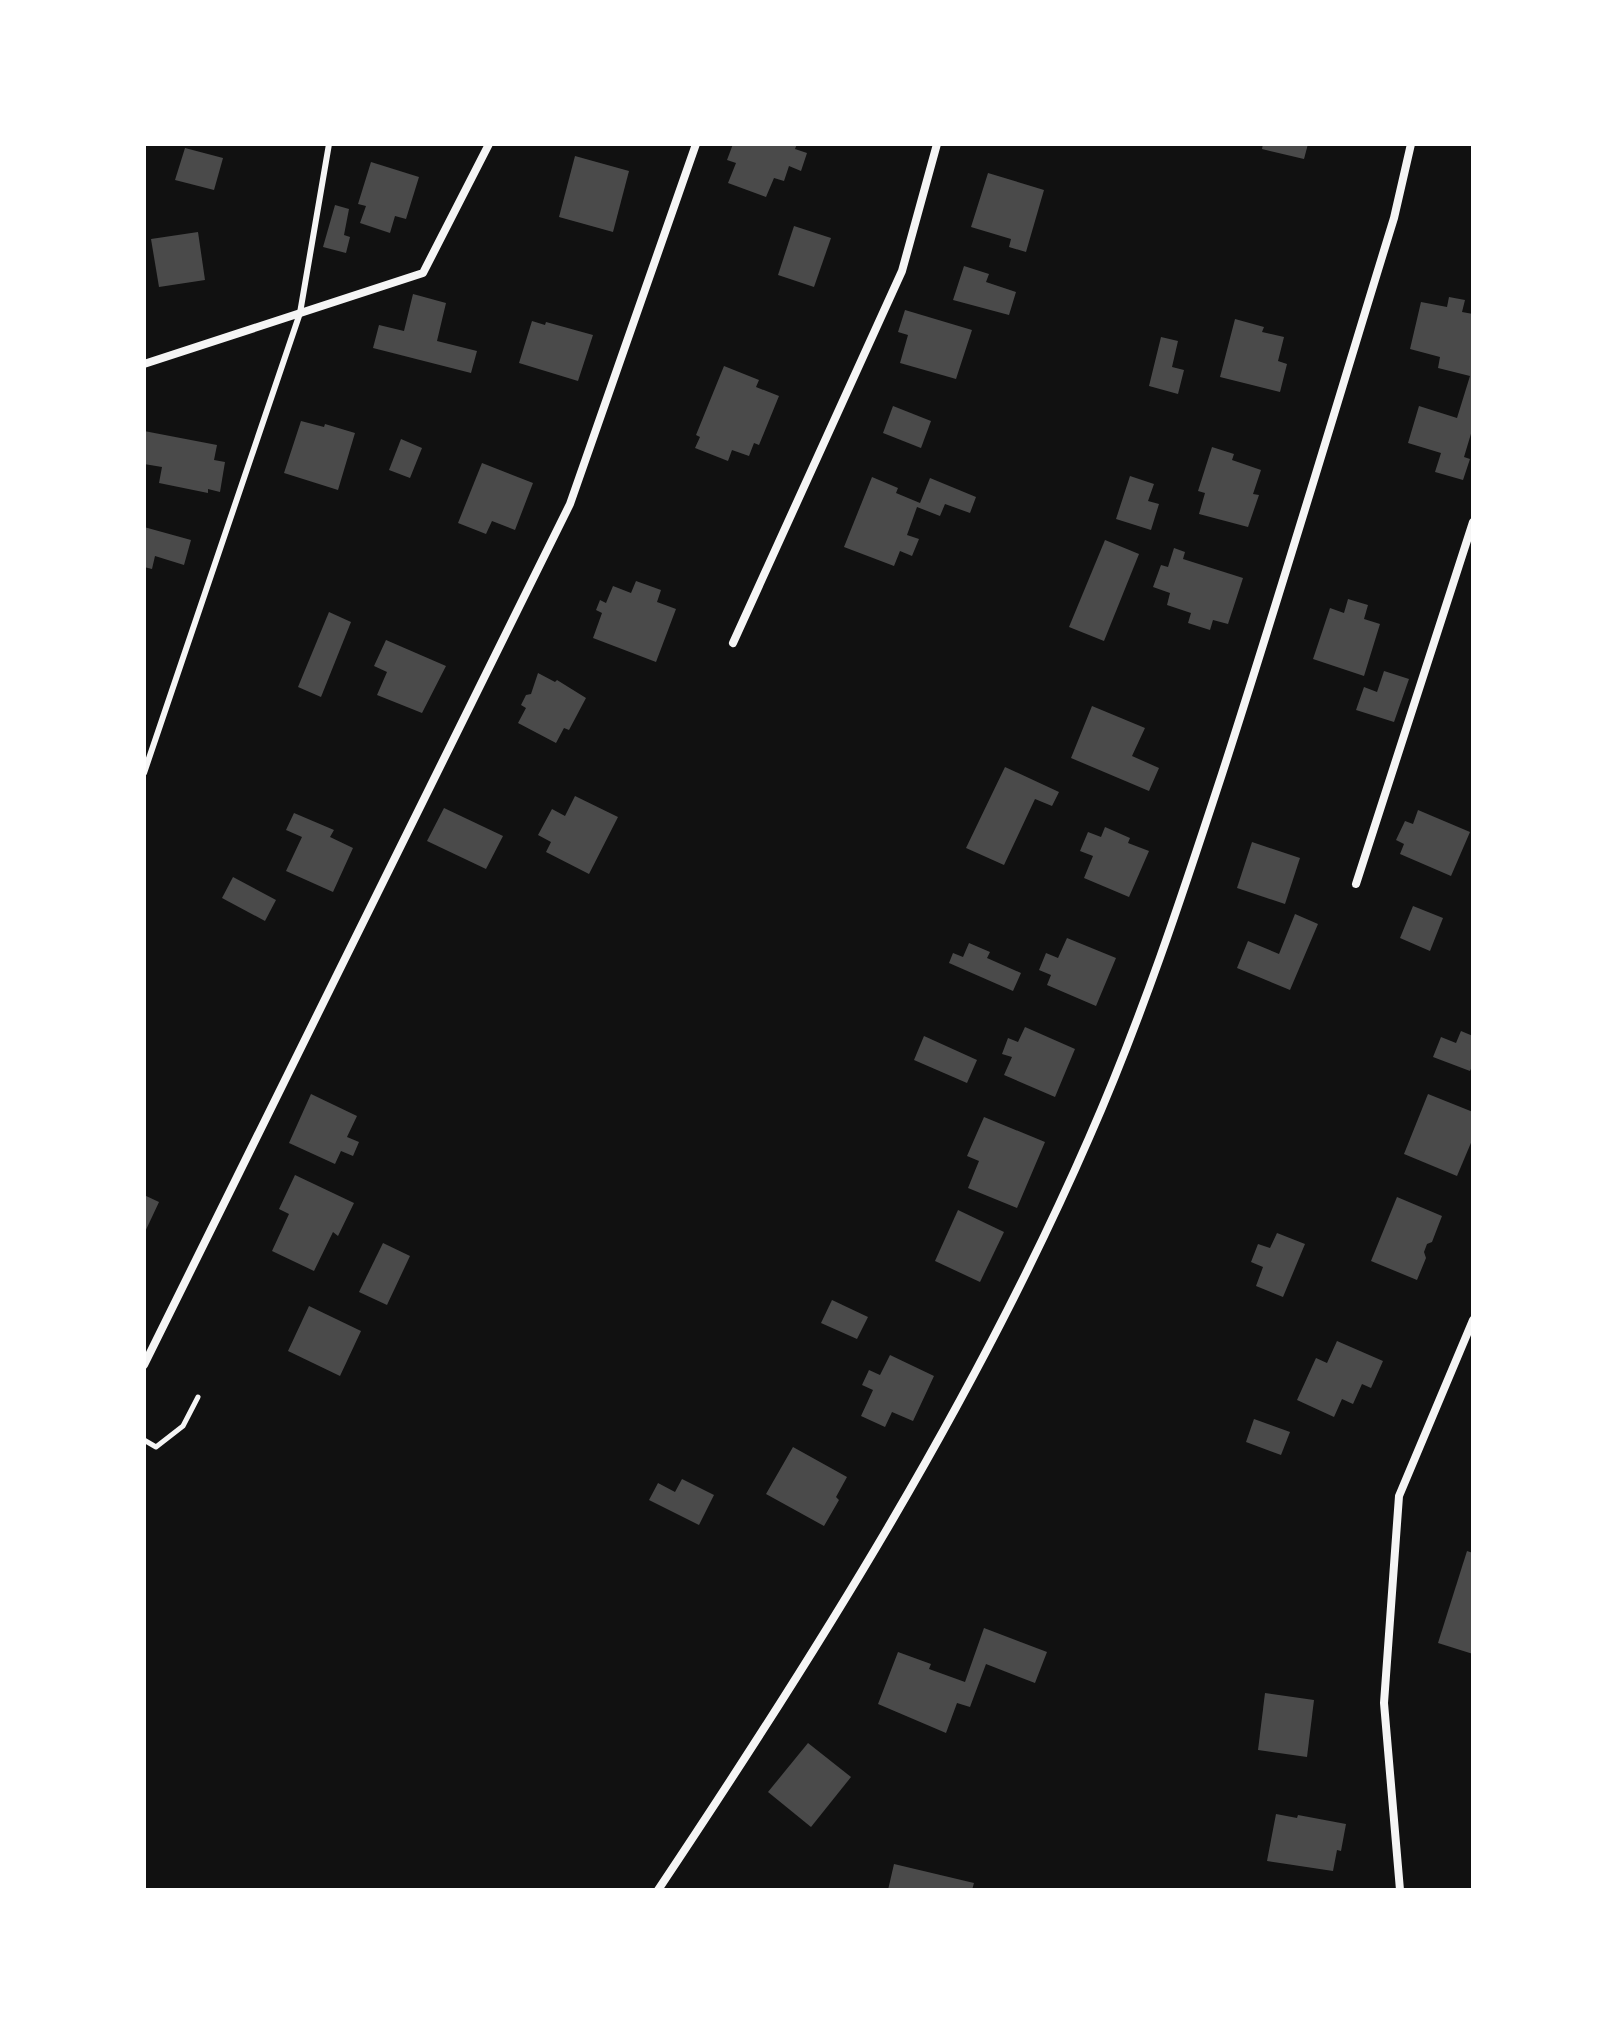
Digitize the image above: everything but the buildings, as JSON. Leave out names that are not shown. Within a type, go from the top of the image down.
[{"type":"street","points":[[144,364],[423,273],[489,144]]},
{"type":"street","points":[[144,1365],[570,504],[696,144]]},
{"type":"street","points":[[733,643],[902,271],[937,144]]},
{"type":"street","points":[[658,1890],[758,1741],[871,1559],[986,1354],[1090,1137],[1171,928],[1251,685],[1394,218],[1411,144]]},
{"type":"street","points":[[1356,884],[1473,522]]},
{"type":"street","points":[[1400,1890],[1384,1703],[1399,1496],[1473,1320]]},
{"type":"lane","points":[[144,773],[300,313],[329,144]]},
{"type":"path","points":[[144,1440],[156,1447],[183,1426],[198,1397]]}]
